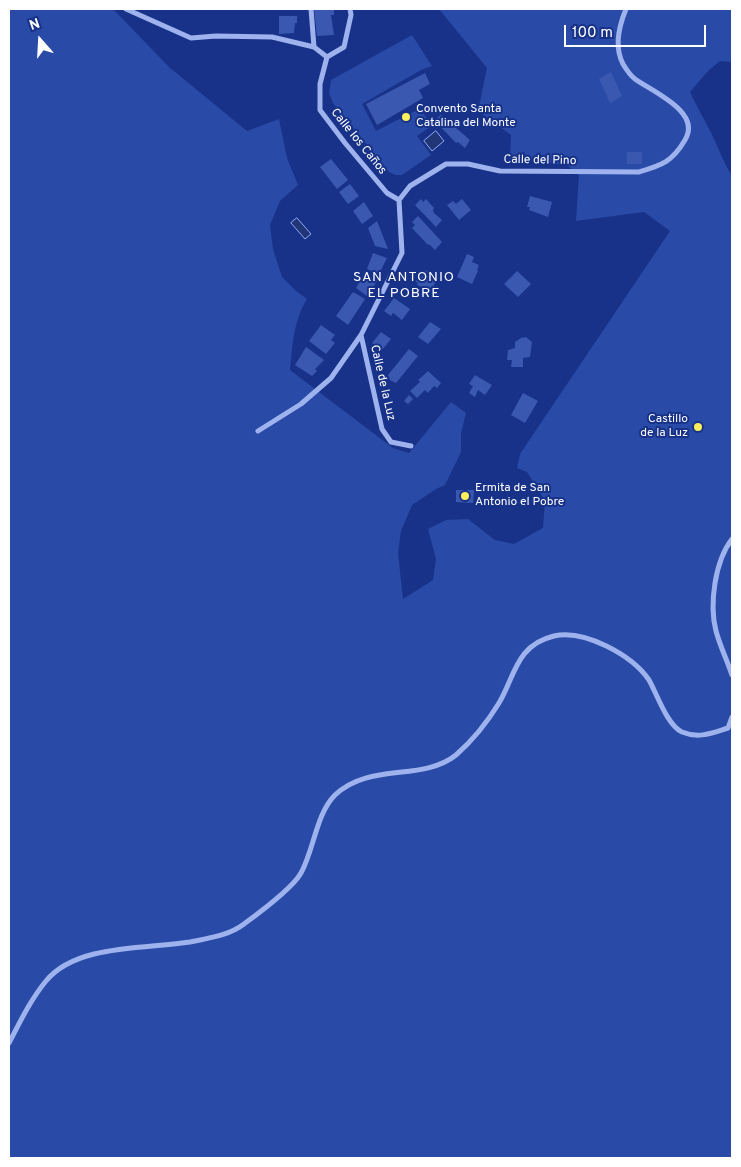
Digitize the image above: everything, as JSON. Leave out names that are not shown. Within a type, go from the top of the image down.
[{"type":"street","points":[[126,9],[191,38],[216,36],[272,37],[314,47],[327,57],[344,47],[352,15],[350,9]]},
{"type":"street","points":[[311,9],[314,47]]},
{"type":"street","name":"Calle del Pino","points":[[399,200],[410,186],[446,164],[468,164],[500,171],[639,172],[662,165],[678,153],[688,135],[688,123],[684,114],[657,91],[633,78],[623,64],[618,45],[621,21],[626,9]]},
{"type":"street","name":"Calle los Caños","points":[[327,57],[320,84],[320,110],[387,193],[399,200]]},
{"type":"street","points":[[258,431],[301,404],[331,378],[360,336],[402,253],[399,200]]},
{"type":"street","name":"Calle de la Luz","points":[[360,336],[382,428],[391,442],[410,446]]},
{"type":"street","points":[[732,539],[720,561],[712,606],[716,631],[732,675]]},
{"type":"street","points":[[9,1043],[28,1007],[46,981],[56,970],[72,961],[91,954],[108,951],[229,934],[242,926],[294,883],[301,873],[322,817],[333,797],[353,783],[368,776],[433,766],[455,756],[498,705],[506,691],[514,668],[522,656],[543,639],[570,634],[583,636],[627,658],[640,668],[670,720],[680,731],[699,737],[728,728],[732,717]]},
{"type":"shaded area","points":[[9,9],[113,9],[169,67],[247,131],[279,119],[287,158],[298,185],[280,201],[270,225],[273,249],[282,277],[307,299],[296,325],[290,370],[393,448],[409,453],[451,402],[466,413],[461,433],[461,452],[445,485],[412,505],[401,531],[398,553],[403,599],[433,580],[436,559],[428,529],[446,520],[468,519],[495,540],[514,544],[543,528],[545,501],[527,472],[517,468],[520,454],[670,231],[644,212],[576,221],[579,175],[567,165],[510,159],[511,135],[478,111],[487,68],[439,9],[732,9],[732,62],[720,61],[708,71],[690,92],[732,176],[732,1158],[9,1158]]},
{"type":"shaded area","points":[[412,35],[432,66],[421,70],[362,104],[376,131],[419,109],[433,125],[417,136],[431,155],[402,175],[396,175],[389,172],[333,103],[329,93],[331,80]]},
{"type":"shaded area","points":[[436,131],[444,141],[432,151],[424,141]]},
{"type":"shaded area","points":[[297,218],[311,234],[305,239],[291,223]]},
{"type":"building","points":[[314,9],[334,9],[334,15],[331,15],[334,35],[317,36]]},
{"type":"building","points":[[279,16],[297,16],[294,33],[279,34]]},
{"type":"building","points":[[611,72],[622,96],[610,103],[599,79]]},
{"type":"building","points":[[425,73],[430,84],[419,90],[423,98],[377,125],[366,104]]},
{"type":"building","points":[[441,115],[470,140],[465,148],[458,142],[456,143],[434,120]]},
{"type":"building","points":[[627,152],[642,152],[642,164],[627,164]]},
{"type":"building","points":[[331,159],[348,180],[337,189],[320,167]]},
{"type":"building","points":[[350,184],[359,196],[348,204],[339,192]]},
{"type":"building","points":[[530,196],[552,202],[548,217],[529,210],[530,207],[527,207]]},
{"type":"building","points":[[421,199],[423,202],[426,199],[434,208],[434,213],[442,220],[436,227],[415,205]]},
{"type":"building","points":[[462,199],[471,210],[459,220],[447,205],[453,201],[456,204]]},
{"type":"building","points":[[364,202],[373,216],[362,224],[353,211]]},
{"type":"building","points":[[418,216],[442,242],[435,250],[412,228],[415,225],[412,222]]},
{"type":"building","points":[[377,221],[388,249],[375,246],[368,228]]},
{"type":"building","points":[[373,253],[387,258],[379,274],[367,269]]},
{"type":"building","points":[[467,254],[474,257],[472,262],[479,265],[472,284],[457,277]]},
{"type":"building","points":[[425,270],[438,277],[431,291],[417,285],[418,283],[416,282],[418,276],[422,277]]},
{"type":"building","points":[[517,271],[531,284],[518,297],[504,284]]},
{"type":"building","points":[[364,274],[377,281],[367,296],[356,288]]},
{"type":"building","points":[[353,292],[365,299],[348,325],[336,316]]},
{"type":"building","points":[[394,298],[410,309],[402,320],[393,313],[391,316],[384,311]]},
{"type":"building","points":[[430,322],[441,329],[428,344],[418,337]]},
{"type":"building","points":[[321,325],[335,335],[331,340],[335,343],[326,354],[309,341]]},
{"type":"building","points":[[381,332],[391,339],[382,350],[372,343]]},
{"type":"building","points":[[526,337],[532,342],[530,357],[523,358],[523,367],[511,367],[512,360],[507,360],[508,350],[515,348],[515,342]]},
{"type":"building","points":[[306,347],[324,360],[315,369],[317,371],[312,376],[295,365]]},
{"type":"building","points":[[409,349],[418,356],[396,383],[390,380],[388,375]]},
{"type":"building","points":[[428,371],[441,383],[437,388],[434,386],[428,393],[425,390],[417,398],[410,391]]},
{"type":"building","points":[[475,375],[492,385],[485,395],[478,390],[475,397],[469,393],[473,386],[469,384]]},
{"type":"building","points":[[523,393],[538,401],[525,423],[511,415]]},
{"type":"building","points":[[409,395],[413,399],[408,404],[404,401]]},
{"type":"building","name":"Ermita de San Antonio el Pobre","points":[[456,490],[474,490],[473,503],[456,502]]},
{"type":"place","name":"Convento Santa Catalina del Monte","points":[[406,117]]},
{"type":"place","name":"Castillo de la Luz","points":[[698,427]]},
{"type":"place","name":"Ermita de San Antonio el Pobre","points":[[465,496]]},
{"type":"district","name":"SAN ANTONIO EL POBRE","points":[[404,286]]}]
